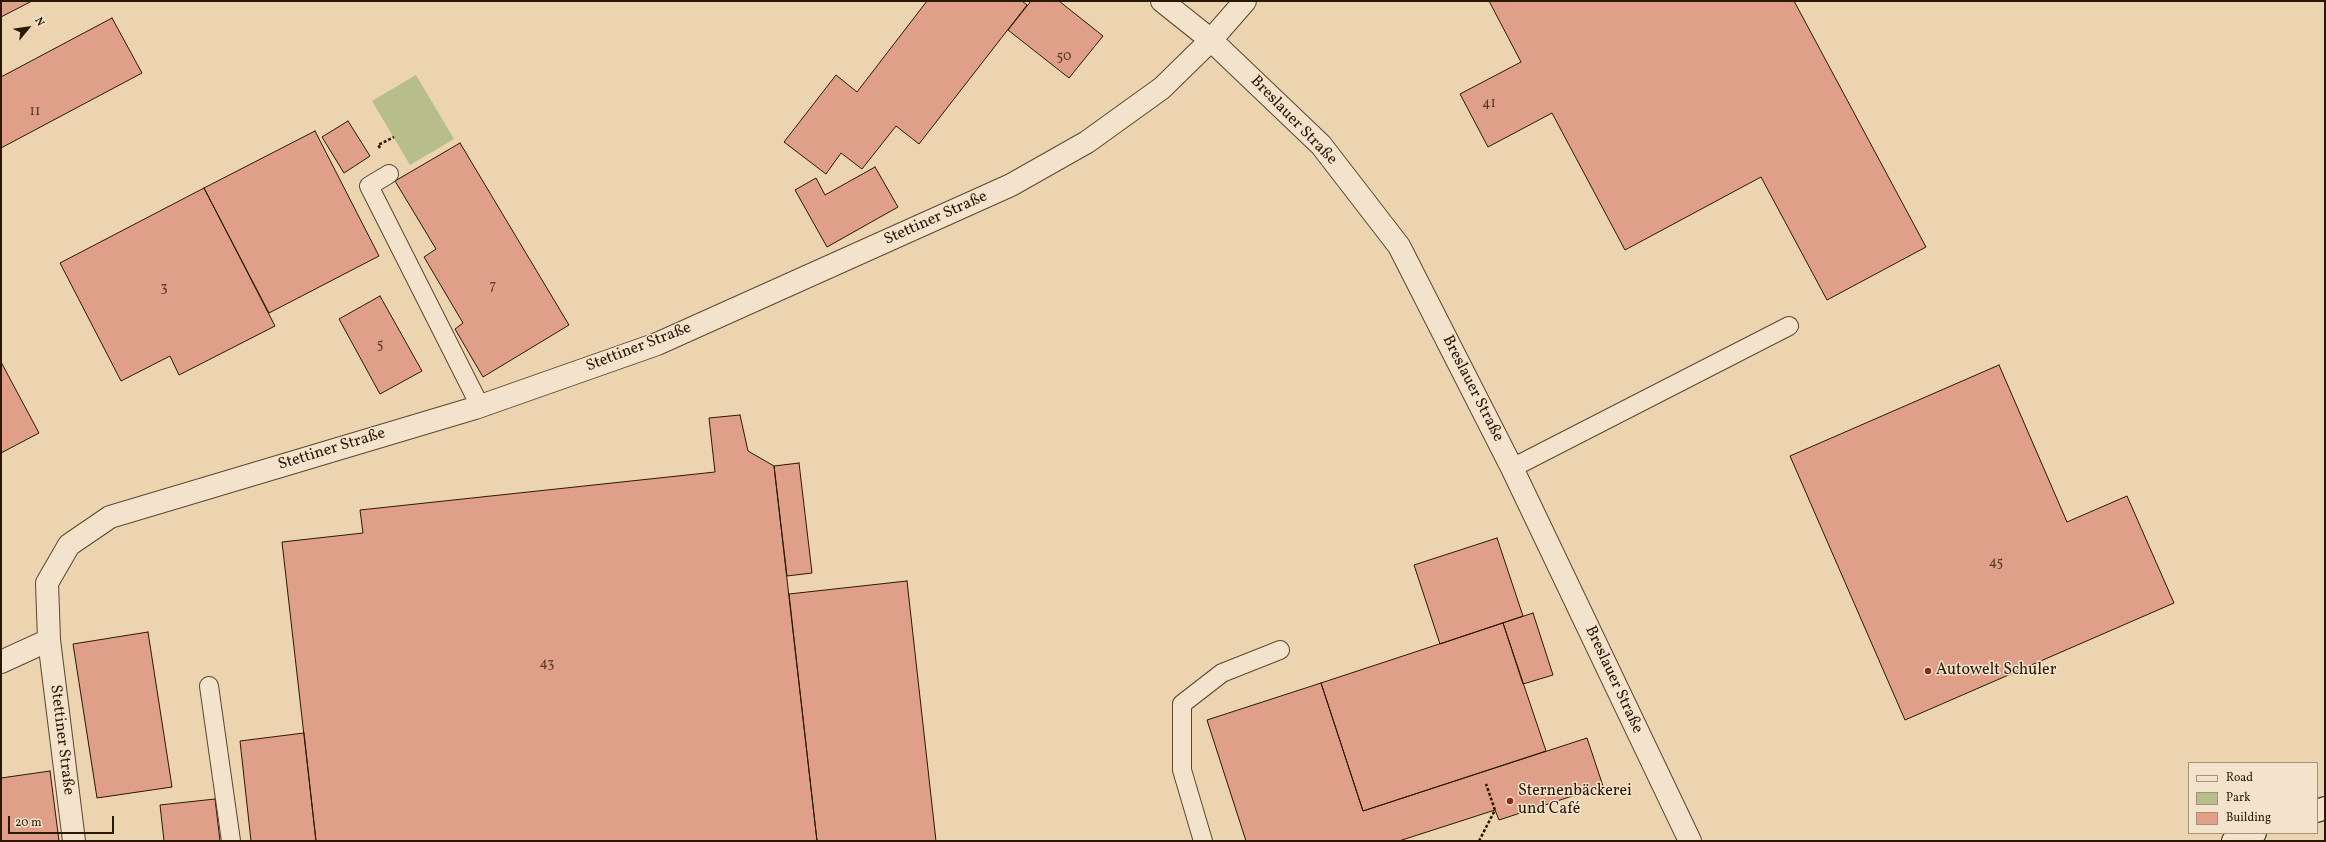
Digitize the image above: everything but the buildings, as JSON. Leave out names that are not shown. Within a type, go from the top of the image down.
[{"type":"street","name":"Breslauer Straße","points":[[1162,1],[1211,40],[1321,146],[1399,246],[1512,468],[1690,841]]},
{"type":"street","name":"Stettiner Straße","points":[[74,841],[49,640],[47,583],[69,545],[110,517],[480,406],[657,344],[1011,185],[1087,142],[1162,88],[1211,40],[1244,1]]},
{"type":"street","points":[[1,662],[49,640]]},
{"type":"street","points":[[2233,841],[2252,834]]},
{"type":"lane","points":[[389,174],[369,186],[480,406]]},
{"type":"lane","points":[[1512,468],[1789,326]]},
{"type":"lane","points":[[1203,841],[1182,770],[1182,704],[1222,674],[1280,650]]},
{"type":"lane","points":[[209,686],[231,841]]},
{"type":"path","points":[[1479,841],[1495,810],[1486,784]]},
{"type":"green space","points":[[416,75],[454,139],[410,165],[372,101]]},
{"type":"place","name":"Autowelt Schuler","points":[[1928,671]]},
{"type":"place","name":"Sternenbäckerei und Café","points":[[1510,801]]}]
